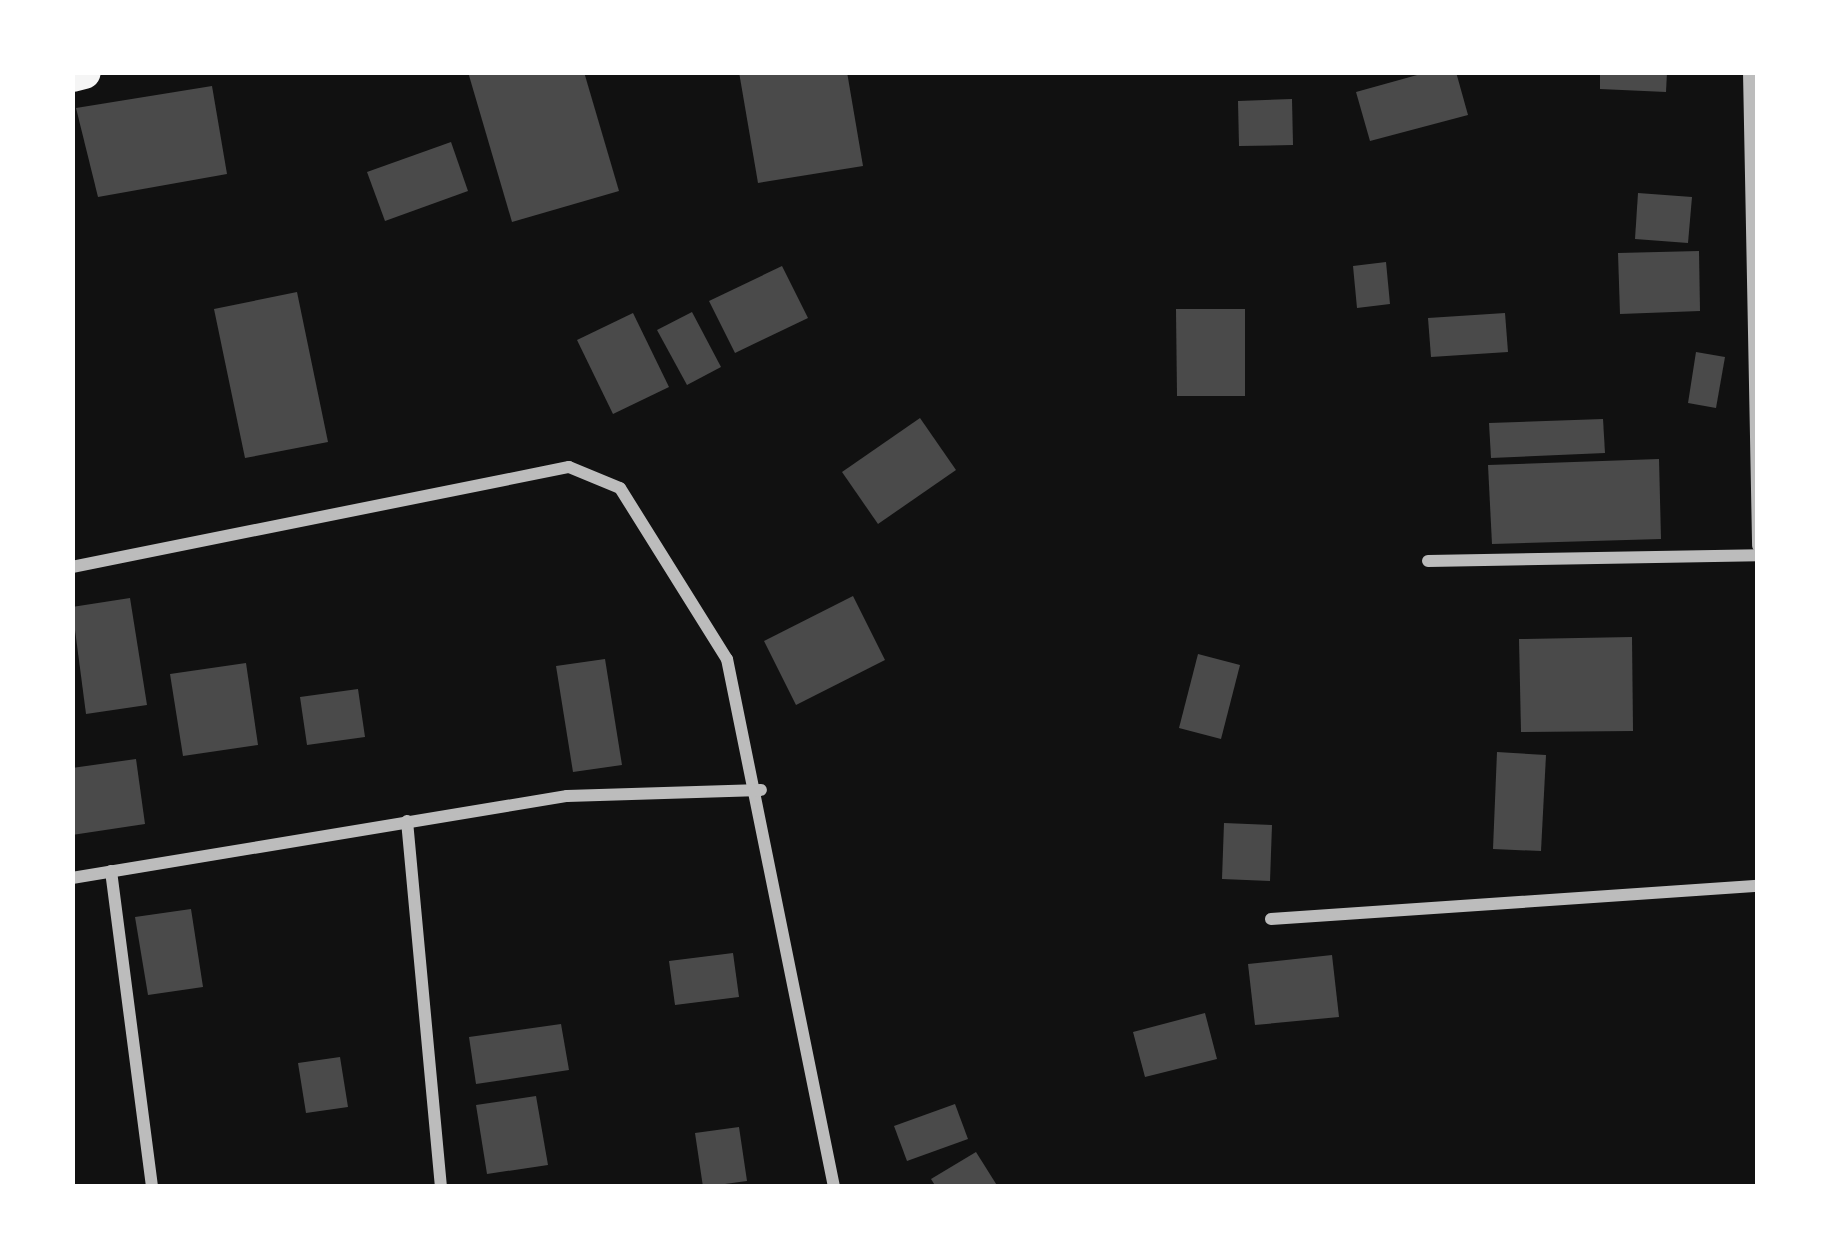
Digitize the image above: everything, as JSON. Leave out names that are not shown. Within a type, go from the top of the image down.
[{"type":"highway","points":[[72,75],[84,72]]},
{"type":"street","points":[[1749,72],[1758,546]]},
{"type":"street","points":[[72,567],[591,471],[638,509],[727,659],[760,790],[834,1187]]},
{"type":"street","points":[[1428,561],[1758,555]]},
{"type":"street","points":[[72,878],[567,796],[760,790]]},
{"type":"street","points":[[407,820],[441,1187]]},
{"type":"street","points":[[111,871],[152,1187]]},
{"type":"street","points":[[1270,919],[1758,886]]},
{"type":"building","points":[[468,72],[584,72],[619,191],[512,222]]},
{"type":"building","points":[[739,72],[847,72],[863,166],[758,183]]},
{"type":"building","points":[[1428,72],[1456,72],[1468,115],[1370,141],[1356,92]]},
{"type":"building","points":[[1600,72],[1667,72],[1666,92],[1600,89]]},
{"type":"building","points":[[212,86],[227,174],[98,197],[76,108]]},
{"type":"building","points":[[1292,99],[1293,145],[1239,146],[1238,101]]},
{"type":"building","points":[[451,142],[468,191],[385,221],[367,172]]},
{"type":"building","points":[[1638,193],[1692,197],[1688,243],[1635,239]]},
{"type":"building","points":[[1699,251],[1700,311],[1620,314],[1618,253]]},
{"type":"building","points":[[1386,262],[1390,304],[1357,308],[1353,266]]},
{"type":"building","points":[[782,266],[808,318],[735,353],[709,301]]},
{"type":"building","points":[[297,292],[328,442],[245,458],[214,309]]},
{"type":"building","points":[[1176,309],[1245,309],[1245,396],[1177,396]]},
{"type":"building","points":[[692,312],[721,367],[687,385],[657,330]]},
{"type":"building","points":[[633,313],[669,387],[613,414],[577,340]]},
{"type":"building","points":[[1505,313],[1508,352],[1431,357],[1428,318]]},
{"type":"building","points":[[1696,352],[1725,357],[1716,408],[1688,403]]},
{"type":"building","points":[[920,418],[956,470],[878,524],[842,472]]},
{"type":"building","points":[[1603,419],[1605,453],[1491,458],[1489,423]]},
{"type":"building","points":[[1659,459],[1661,539],[1492,544],[1488,465]]},
{"type":"building","points":[[853,596],[885,660],[796,705],[764,641]]},
{"type":"building","points":[[130,598],[147,705],[86,714],[72,607]]},
{"type":"building","points":[[1632,637],[1633,731],[1521,732],[1519,639]]},
{"type":"building","points":[[1198,654],[1240,665],[1221,739],[1179,728]]},
{"type":"building","points":[[605,659],[622,765],[573,772],[556,666]]},
{"type":"building","points":[[246,663],[258,745],[183,756],[170,674]]},
{"type":"building","points":[[358,689],[365,737],[307,745],[300,697]]},
{"type":"building","points":[[1497,752],[1546,755],[1541,851],[1493,849]]},
{"type":"building","points":[[136,759],[145,824],[72,835],[72,768]]},
{"type":"building","points":[[1224,823],[1272,825],[1270,881],[1222,879]]},
{"type":"building","points":[[191,909],[203,987],[148,995],[135,917]]},
{"type":"building","points":[[733,953],[739,997],[675,1005],[669,961]]},
{"type":"building","points":[[1332,955],[1339,1017],[1255,1025],[1248,964]]},
{"type":"building","points":[[1205,1013],[1217,1059],[1145,1077],[1133,1032]]},
{"type":"building","points":[[561,1024],[569,1070],[476,1084],[469,1037]]},
{"type":"building","points":[[340,1057],[348,1107],[306,1113],[298,1063]]},
{"type":"building","points":[[536,1096],[548,1165],[487,1174],[476,1105]]},
{"type":"building","points":[[955,1104],[968,1139],[907,1161],[894,1126]]},
{"type":"building","points":[[739,1127],[747,1181],[703,1187],[695,1133]]},
{"type":"building","points":[[976,1152],[998,1187],[936,1187],[931,1179]]}]
